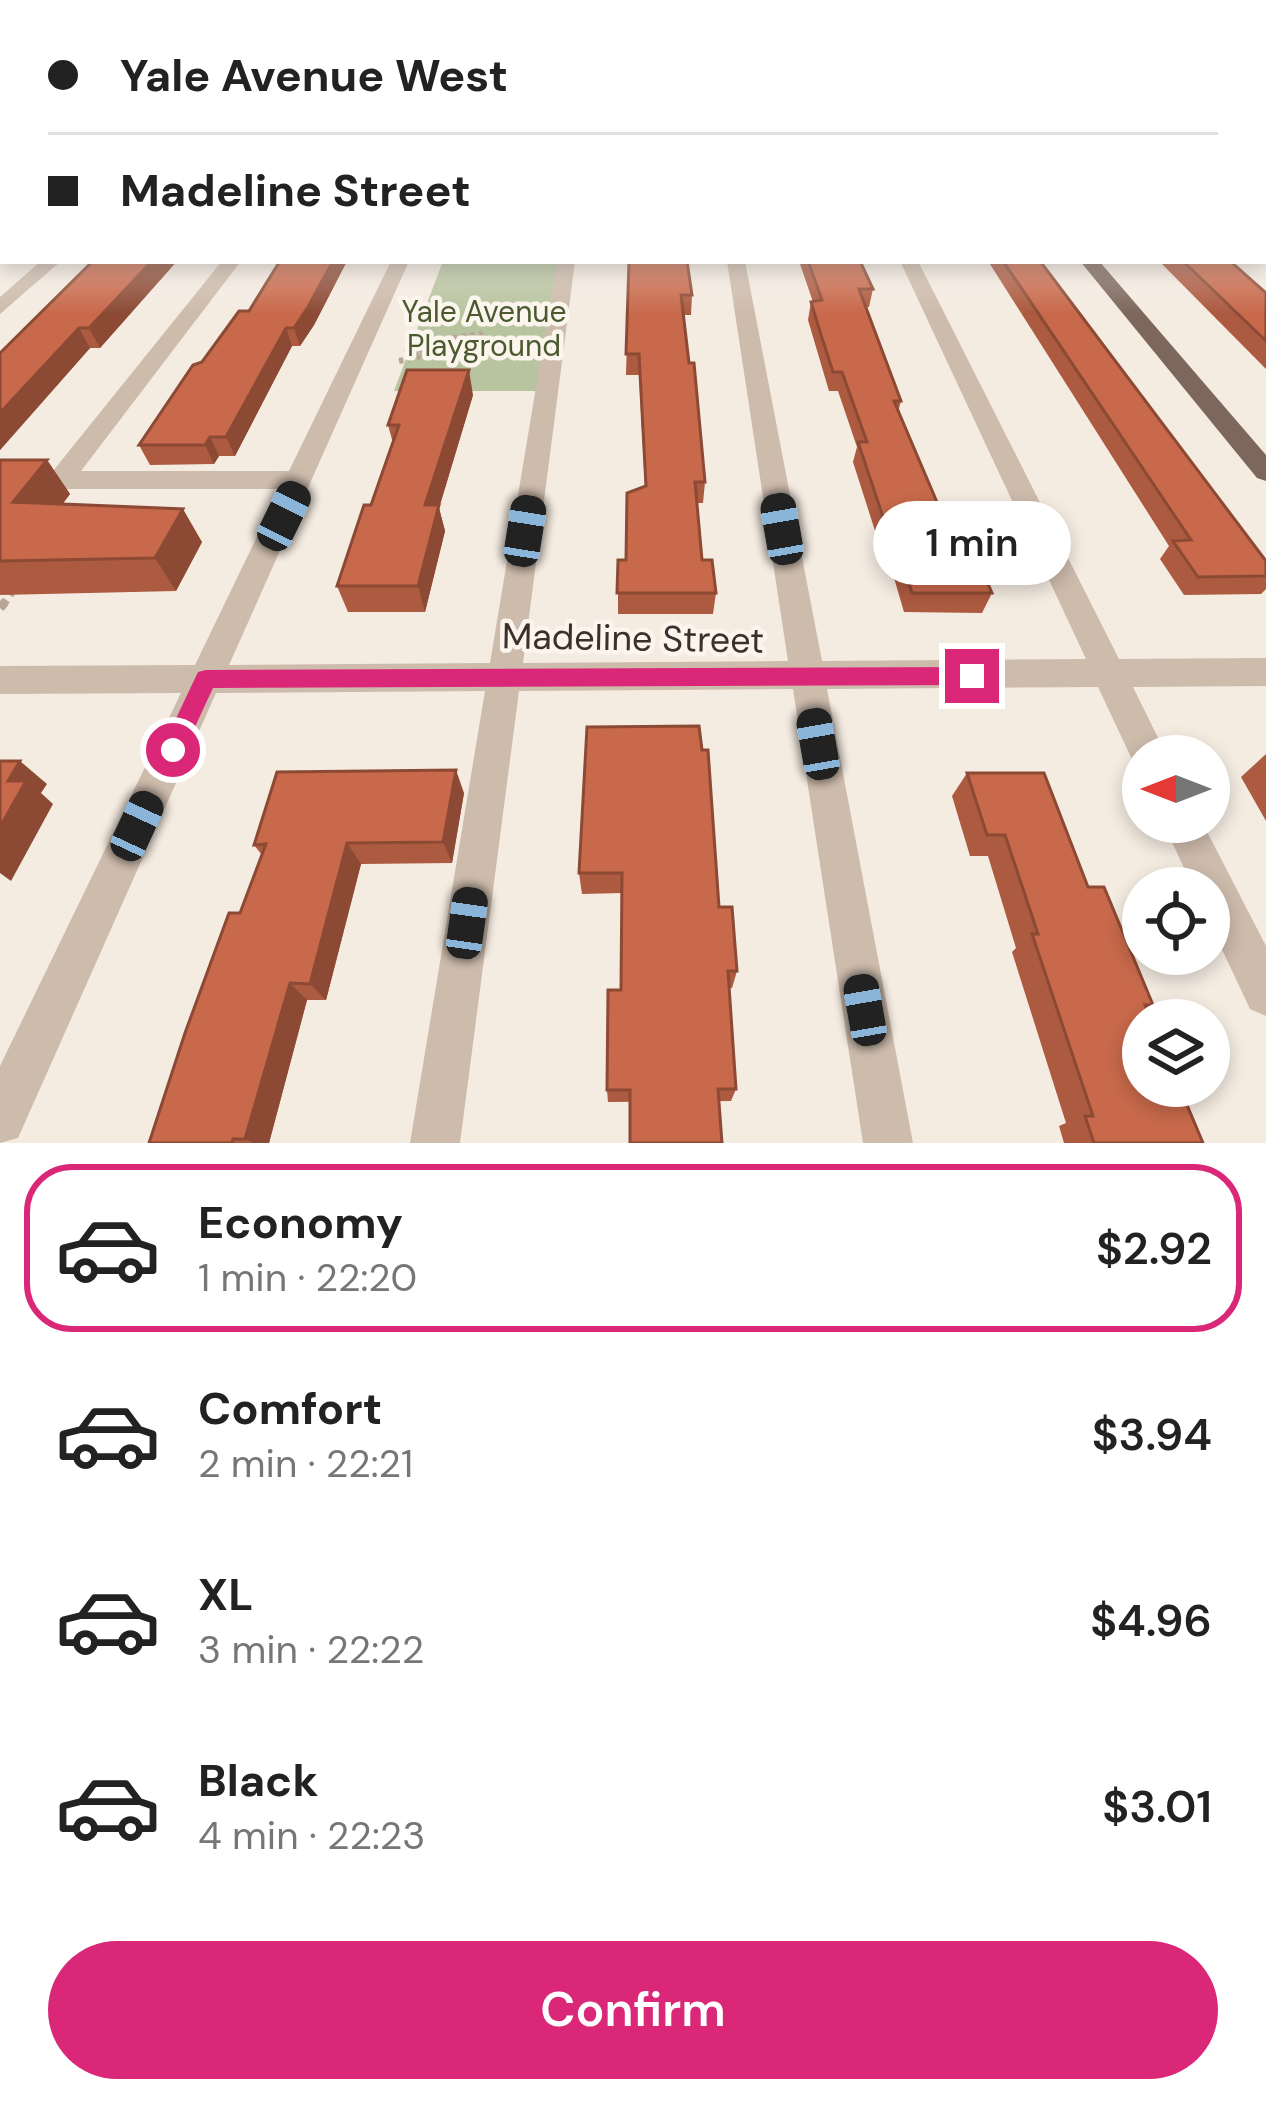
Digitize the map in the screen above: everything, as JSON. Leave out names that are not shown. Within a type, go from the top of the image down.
[{"type":"main road","points":[[1092,264],[1266,472]]},
{"type":"street","points":[[0,308],[49,264]]},
{"type":"street","points":[[60,480],[230,264]]},
{"type":"street","points":[[0,1120],[15,1054],[206,679],[399,264]]},
{"type":"street","points":[[435,1143],[566,264]]},
{"type":"street","points":[[737,264],[888,1143]]},
{"type":"street","points":[[910,264],[1138,735]]},
{"type":"street","points":[[0,480],[301,480]]},
{"type":"street","name":"Madeline Street","points":[[0,680],[1266,673]]},
{"type":"street","points":[[1192,843],[1266,993]]},
{"type":"path","points":[[405,348],[418,350],[439,340],[458,339]]},
{"type":"path","points":[[399,361],[418,357],[418,350]]},
{"type":"path","points":[[0,608],[24,576]]},
{"type":"green space","name":"Yale Avenue Playground","points":[[442,264],[558,264],[537,391],[394,391]]},
{"type":"building","points":[[90,264],[149,264],[89,328],[79,328],[0,413],[0,353]]},
{"type":"building","points":[[278,264],[331,264],[294,328],[286,328],[226,437],[210,437],[205,445],[139,445],[193,365],[202,362],[239,311],[249,311]]},
{"type":"building","points":[[629,264],[687,264],[692,295],[681,295],[689,363],[694,363],[705,482],[695,482],[702,560],[712,560],[716,593],[617,593],[618,560],[626,560],[627,493],[646,486],[639,354],[626,354]]},
{"type":"building","points":[[809,264],[861,264],[873,289],[859,289],[901,401],[894,401],[959,554],[975,554],[992,593],[912,593],[889,517],[883,517],[858,442],[867,442],[842,372],[833,372],[811,302],[822,300]]},
{"type":"building","points":[[1005,264],[1042,264],[1266,561],[1266,576],[1198,577],[1173,541],[1191,540]]},
{"type":"building","points":[[1186,264],[1233,264],[1266,293],[1266,341]]},
{"type":"building","points":[[407,370],[469,370],[425,505],[439,505],[418,586],[337,586],[364,505],[371,505],[399,425],[388,425]]},
{"type":"building","points":[[0,460],[47,460],[13,502],[183,509],[155,558],[0,561]]},
{"type":"building","points":[[699,726],[702,750],[708,750],[719,907],[732,907],[737,971],[728,971],[736,1089],[718,1089],[722,1143],[630,1143],[630,1090],[607,1090],[608,990],[621,990],[622,873],[579,873],[587,727]]},
{"type":"building","points":[[0,761],[20,761],[8,781],[26,781],[0,827]]},
{"type":"building","points":[[456,770],[443,842],[347,843],[310,984],[290,983],[245,1139],[149,1143],[229,913],[240,913],[266,844],[254,845],[277,772]]},
{"type":"building","points":[[967,773],[1044,773],[1088,887],[1104,887],[1122,930],[1122,975],[1141,975],[1151,999],[1122,999],[1122,1107],[1188,1107],[1203,1143],[1094,1143],[1085,1116],[1093,1116],[1032,934],[1038,934],[1005,835],[987,835]]},
{"type":"route","points":[[173,750],[206,679],[972,676]]}]
